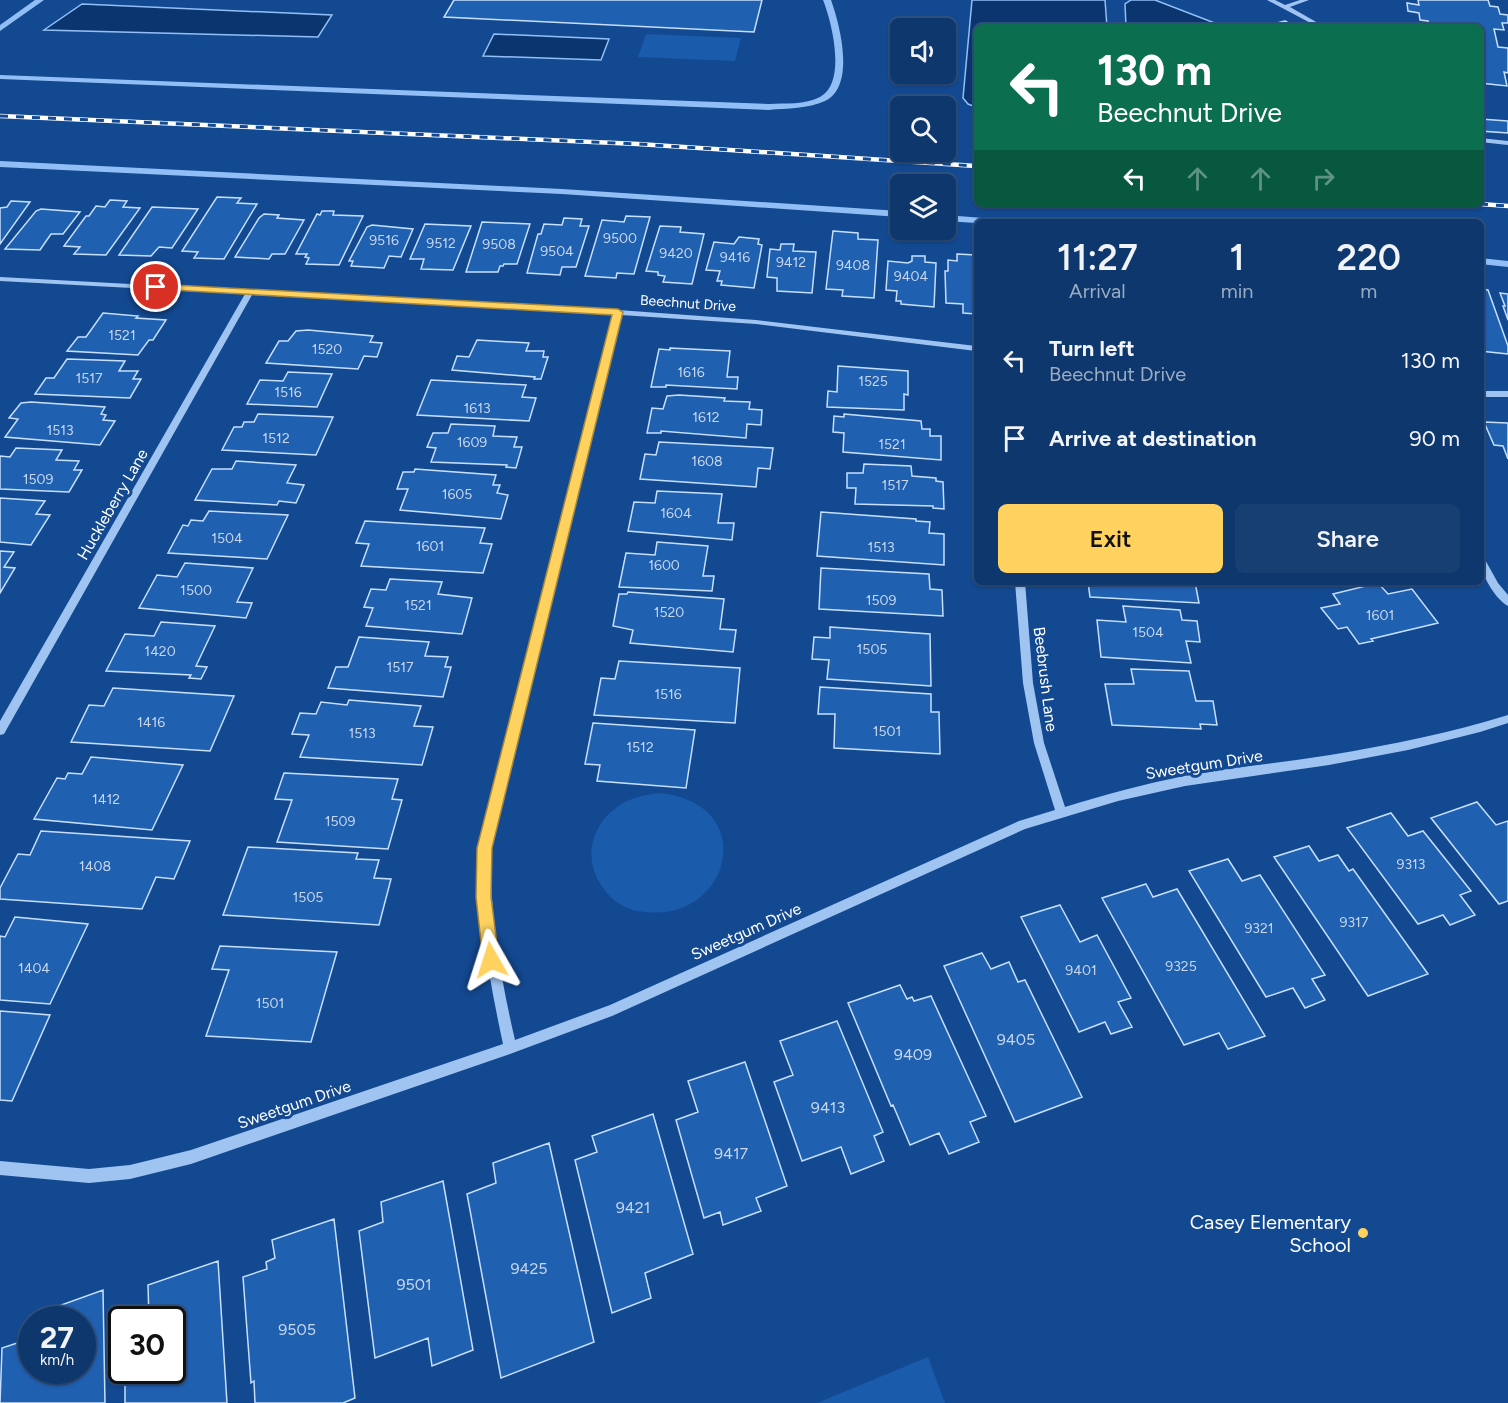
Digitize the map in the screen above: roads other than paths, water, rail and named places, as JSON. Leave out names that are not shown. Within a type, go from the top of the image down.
[{"type":"street","points":[[1270,0],[1316,24]]},
{"type":"street","points":[[1285,7],[1306,0]]},
{"type":"street","points":[[1484,140],[1508,142]]},
{"type":"street","name":"Beechnut Drive","points":[[0,279],[618,312],[756,322],[974,348]]},
{"type":"street","name":"Huckleberry Lane","points":[[0,731],[250,292]]},
{"type":"street","points":[[510,1048],[491,960],[484,897],[484,848],[618,312]]},
{"type":"street","points":[[1484,394],[1508,394]]},
{"type":"street","points":[[1484,566],[1495,586],[1508,602]]},
{"type":"street","name":"Beebrush Lane","points":[[1020,585],[1030,693],[1039,743],[1061,813]]},
{"type":"street","name":"Sweetgum Drive","points":[[0,1168],[88,1176],[130,1172],[191,1157],[510,1048],[612,1010],[1023,825],[1118,796],[1185,782],[1282,768],[1408,745],[1508,719]]},
{"type":"waterway","points":[[0,29],[40,0]]},
{"type":"waterway","points":[[0,77],[769,107],[800,105],[816,102],[829,95],[835,87],[838,76],[837,35],[827,0]]},
{"type":"waterway","points":[[0,164],[562,191],[890,213]]},
{"type":"waterway","points":[[956,219],[974,220]]},
{"type":"waterway","points":[[1484,261],[1508,264]]},
{"type":"railway","points":[[0,116],[638,144],[974,166]]},
{"type":"railway","points":[[1484,204],[1508,206]]},
{"type":"place","name":"Casey Elementary School","points":[[1363,1233]]}]
